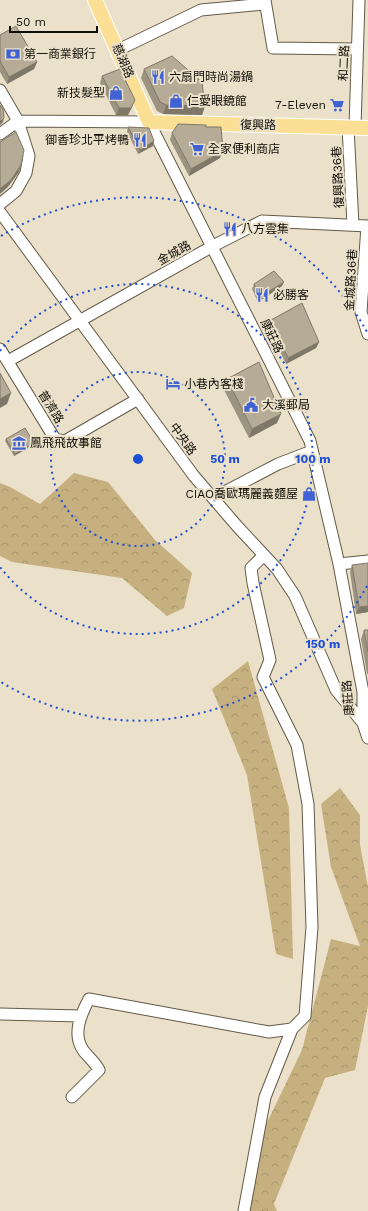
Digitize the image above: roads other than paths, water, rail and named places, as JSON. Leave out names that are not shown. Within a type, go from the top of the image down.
[{"type":"main road","name":"慈湖路","points":[[95,0],[149,122]]},
{"type":"main road","name":"復興路","points":[[149,122],[357,127]]},
{"type":"street","name":"和二路","points":[[357,127],[357,49],[363,22],[359,0]]},
{"type":"street","points":[[118,50],[200,10],[265,2],[273,48],[357,49]]},
{"type":"street","points":[[0,90],[18,121],[29,156],[26,173],[16,191],[0,204]]},
{"type":"street","points":[[0,134],[18,121],[149,122]]},
{"type":"street","name":"康莊路","points":[[149,122],[213,246],[310,441],[339,564],[363,692],[363,723],[368,738]]},
{"type":"street","name":"復興路36巷","points":[[353,225],[357,127]]},
{"type":"street","name":"中央路","points":[[0,212],[81,320],[194,476],[277,569],[295,596],[336,690],[363,723]]},
{"type":"street","name":"金城路","points":[[8,361],[213,246],[262,221],[367,226]]},
{"type":"street","name":"金城路36巷","points":[[367,226],[360,312],[367,329]]},
{"type":"street","name":"普濟路","points":[[0,350],[55,438],[65,441],[138,399]]},
{"type":"street","points":[[213,498],[278,464],[312,451]]},
{"type":"street","points":[[244,1211],[265,1097],[292,1029],[305,1016],[312,927],[308,804],[297,745],[263,677],[270,660],[251,568],[264,555]]},
{"type":"street","points":[[339,564],[368,561]]},
{"type":"street","points":[[72,1097],[98,1070],[96,1063],[82,1049],[78,1036],[80,1016],[89,999],[269,1032],[292,1029]]},
{"type":"street","points":[[0,1014],[80,1016]]},
{"type":"place","name":"第一商業銀行","points":[[13,54]]},
{"type":"place","name":"六扇門時尚湯鍋","points":[[158,77]]},
{"type":"place","name":"新技髮型","points":[[116,93]]},
{"type":"place","name":"仁愛眼鏡館","points":[[176,101]]},
{"type":"place","name":"7-Eleven","points":[[337,105]]},
{"type":"place","name":"御香珍北平烤鴨","points":[[140,140]]},
{"type":"place","name":"全家便利商店","points":[[197,149]]},
{"type":"place","name":"八方雲集","points":[[230,229]]},
{"type":"place","name":"必勝客","points":[[262,295]]},
{"type":"place","name":"小巷內客棧","points":[[173,384]]},
{"type":"place","name":"大溪郵局","points":[[251,405]]},
{"type":"place","name":"鳳飛飛故事館","points":[[19,443]]},
{"type":"place","name":"CIAO喬歐瑪麗義麵屋","points":[[309,494]]}]
